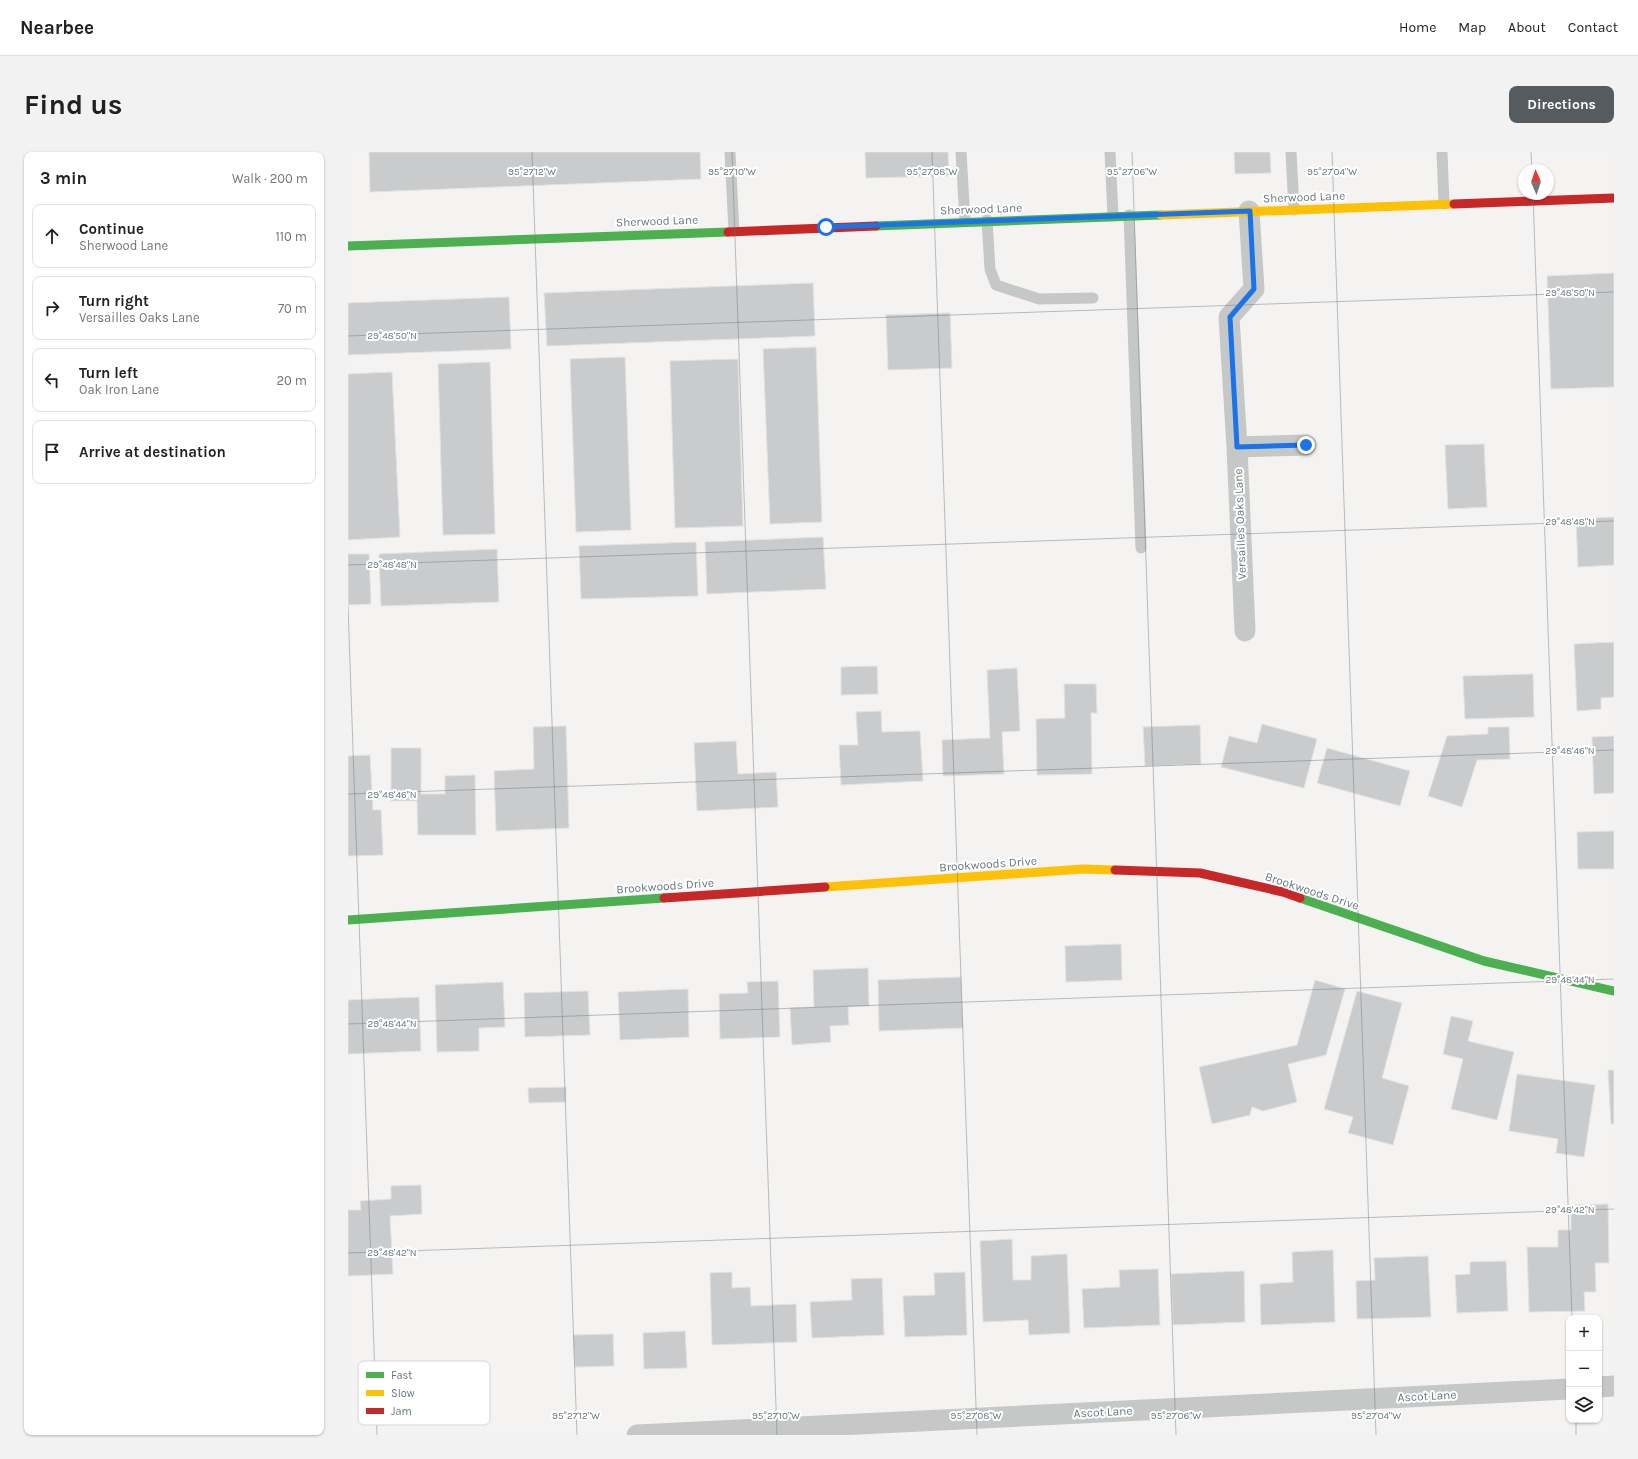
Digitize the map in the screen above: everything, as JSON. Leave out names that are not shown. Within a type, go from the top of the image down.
[{"type":"street","name":"Sherwood Lane","points":[[348,246],[987,220],[1614,198]]},
{"type":"street","name":"Versailles Oaks Lane","points":[[1245,631],[1230,317],[1254,289],[1250,211]]},
{"type":"street","points":[[1237,447],[1306,445]]},
{"type":"street","name":"Brookwoods Drive","points":[[348,920],[1082,869],[1200,873],[1283,892],[1484,961],[1614,991]]},
{"type":"street","points":[[1602,1387],[1614,1386]]},
{"type":"street","name":"Ascot Lane","points":[[637,1435],[1566,1389]]},
{"type":"lane","points":[[730,152],[734,230]]},
{"type":"lane","points":[[961,152],[965,221]]},
{"type":"lane","points":[[1110,152],[1113,216]]},
{"type":"lane","points":[[1291,152],[1294,210]]},
{"type":"lane","points":[[1442,152],[1444,204]]},
{"type":"lane","points":[[1129,215],[1141,548]]},
{"type":"lane","points":[[987,220],[990,269],[996,285],[1039,299],[1093,298]]},
{"type":"building","points":[[369,152],[700,152],[701,179],[370,192]]},
{"type":"building","points":[[865,152],[948,152],[949,176],[866,178]]},
{"type":"building","points":[[1234,152],[1270,152],[1271,173],[1235,174]]},
{"type":"building","points":[[1614,273],[1614,387],[1551,389],[1547,276]]},
{"type":"building","points":[[813,283],[815,336],[547,346],[544,293]]},
{"type":"building","points":[[509,297],[511,349],[348,355],[348,303]]},
{"type":"building","points":[[950,313],[952,368],[888,370],[886,315]]},
{"type":"building","points":[[816,347],[822,522],[770,524],[763,349]]},
{"type":"building","points":[[625,357],[631,530],[576,532],[570,359]]},
{"type":"building","points":[[738,359],[743,526],[675,528],[670,361]]},
{"type":"building","points":[[490,362],[495,534],[443,535],[438,364]]},
{"type":"building","points":[[392,372],[400,537],[348,540],[348,374]]},
{"type":"building","points":[[1484,444],[1487,507],[1448,509],[1445,445]]},
{"type":"building","points":[[1614,517],[1614,565],[1578,567],[1576,519]]},
{"type":"building","points":[[823,537],[826,589],[707,594],[705,542]]},
{"type":"building","points":[[696,542],[698,596],[581,599],[579,546]]},
{"type":"building","points":[[497,549],[499,602],[381,606],[379,554]]},
{"type":"building","points":[[348,554],[369,554],[371,604],[348,605]]},
{"type":"building","points":[[1614,642],[1614,697],[1601,698],[1601,709],[1577,711],[1574,644]]},
{"type":"building","points":[[877,666],[878,694],[841,695],[841,667]]},
{"type":"building","points":[[1017,668],[1020,731],[1002,732],[1004,774],[943,776],[942,740],[990,738],[987,670]]},
{"type":"building","points":[[1533,674],[1534,717],[1465,719],[1463,676]]},
{"type":"building","points":[[1064,684],[1096,684],[1097,713],[1091,713],[1092,774],[1037,775],[1036,719],[1065,718]]},
{"type":"building","points":[[881,711],[882,732],[920,731],[923,781],[841,785],[839,745],[858,745],[856,712]]},
{"type":"building","points":[[1262,724],[1317,739],[1304,788],[1221,767],[1229,736],[1257,743]]},
{"type":"building","points":[[1200,725],[1201,764],[1145,766],[1143,727]]},
{"type":"building","points":[[566,726],[569,828],[496,831],[494,771],[534,769],[533,727]]},
{"type":"building","points":[[1488,727],[1509,727],[1510,759],[1477,760],[1462,807],[1428,796],[1447,736],[1488,734]]},
{"type":"building","points":[[1614,736],[1614,793],[1594,794],[1592,737]]},
{"type":"building","points":[[736,741],[738,774],[776,772],[778,807],[697,811],[694,743]]},
{"type":"building","points":[[391,748],[421,748],[421,794],[445,794],[445,776],[475,775],[476,835],[418,835],[417,801],[391,801]]},
{"type":"building","points":[[1327,748],[1410,771],[1400,806],[1317,783]]},
{"type":"building","points":[[370,755],[373,810],[381,810],[383,855],[348,856],[348,756]]},
{"type":"building","points":[[1614,831],[1614,869],[1578,869],[1577,832]]},
{"type":"building","points":[[1121,944],[1122,980],[1066,982],[1065,946]]},
{"type":"building","points":[[868,968],[869,1006],[848,1007],[849,1025],[830,1026],[831,1042],[792,1045],[790,1008],[814,1007],[813,970]]},
{"type":"building","points":[[961,977],[963,1028],[879,1031],[878,980]]},
{"type":"building","points":[[1315,980],[1345,989],[1326,1055],[1288,1064],[1297,1102],[1263,1111],[1252,1107],[1250,1115],[1212,1124],[1199,1067],[1297,1045]]},
{"type":"building","points":[[778,981],[780,1037],[720,1039],[719,994],[748,993],[747,982]]},
{"type":"building","points":[[503,982],[505,1027],[479,1028],[479,1051],[437,1052],[435,985]]},
{"type":"building","points":[[688,989],[689,1037],[620,1040],[618,992]]},
{"type":"building","points":[[588,991],[590,1035],[525,1037],[524,993]]},
{"type":"building","points":[[1357,991],[1402,1003],[1382,1078],[1409,1086],[1393,1145],[1348,1133],[1353,1117],[1324,1109]]},
{"type":"building","points":[[419,997],[421,1051],[348,1054],[348,1000]]},
{"type":"building","points":[[1451,1016],[1473,1021],[1468,1041],[1514,1052],[1497,1120],[1451,1109],[1463,1059],[1443,1054]]},
{"type":"building","points":[[1608,1070],[1614,1070],[1614,1124],[1611,1124]]},
{"type":"building","points":[[1517,1074],[1595,1085],[1584,1157],[1556,1153],[1558,1139],[1509,1131]]},
{"type":"building","points":[[566,1087],[566,1102],[529,1103],[528,1088]]},
{"type":"building","points":[[421,1185],[422,1214],[390,1216],[393,1274],[348,1276],[348,1210],[361,1210],[360,1201],[391,1199],[391,1186]]},
{"type":"building","points":[[1608,1204],[1609,1263],[1595,1263],[1596,1292],[1584,1292],[1585,1311],[1529,1312],[1527,1247],[1558,1247],[1558,1230],[1571,1230],[1571,1205]]},
{"type":"building","points":[[1012,1239],[1013,1280],[1031,1280],[1031,1256],[1067,1254],[1070,1333],[1029,1335],[1028,1320],[983,1322],[980,1241]]},
{"type":"building","points":[[1333,1250],[1335,1322],[1261,1325],[1260,1284],[1293,1282],[1292,1252]]},
{"type":"building","points":[[1428,1256],[1431,1317],[1357,1319],[1356,1281],[1375,1280],[1374,1258]]},
{"type":"building","points":[[1506,1261],[1508,1311],[1457,1313],[1455,1275],[1470,1274],[1470,1262]]},
{"type":"building","points":[[1158,1269],[1160,1325],[1084,1328],[1082,1289],[1120,1287],[1119,1270]]},
{"type":"building","points":[[1244,1271],[1245,1322],[1173,1325],[1171,1274]]},
{"type":"building","points":[[732,1272],[732,1288],[750,1287],[751,1306],[796,1304],[797,1342],[712,1345],[710,1273]]},
{"type":"building","points":[[965,1272],[967,1335],[905,1337],[903,1296],[935,1295],[934,1273]]},
{"type":"building","points":[[882,1278],[884,1335],[812,1338],[810,1302],[852,1300],[851,1279]]},
{"type":"building","points":[[685,1331],[687,1368],[644,1369],[643,1333]]},
{"type":"building","points":[[613,1334],[614,1366],[575,1367],[573,1335]]},
{"type":"traffic: fast","points":[[876,226],[1161,215]]},
{"type":"traffic: fast","points":[[348,246],[728,232]]},
{"type":"traffic: fast","points":[[348,920],[664,898]]},
{"type":"traffic: fast","points":[[1300,898],[1484,961],[1614,991]]},
{"type":"traffic: slow","points":[[1161,215],[1454,204]]},
{"type":"traffic: slow","points":[[825,887],[1083,869],[1115,870]]},
{"type":"traffic: jam","points":[[1454,204],[1614,198]]},
{"type":"traffic: jam","points":[[728,232],[876,226]]},
{"type":"traffic: jam","points":[[1115,870],[1200,873],[1283,892],[1300,898]]},
{"type":"traffic: jam","points":[[664,898],[825,887]]},
{"type":"route","points":[[826,227],[1250,211],[1254,289],[1230,317],[1237,447],[1306,445]]}]
